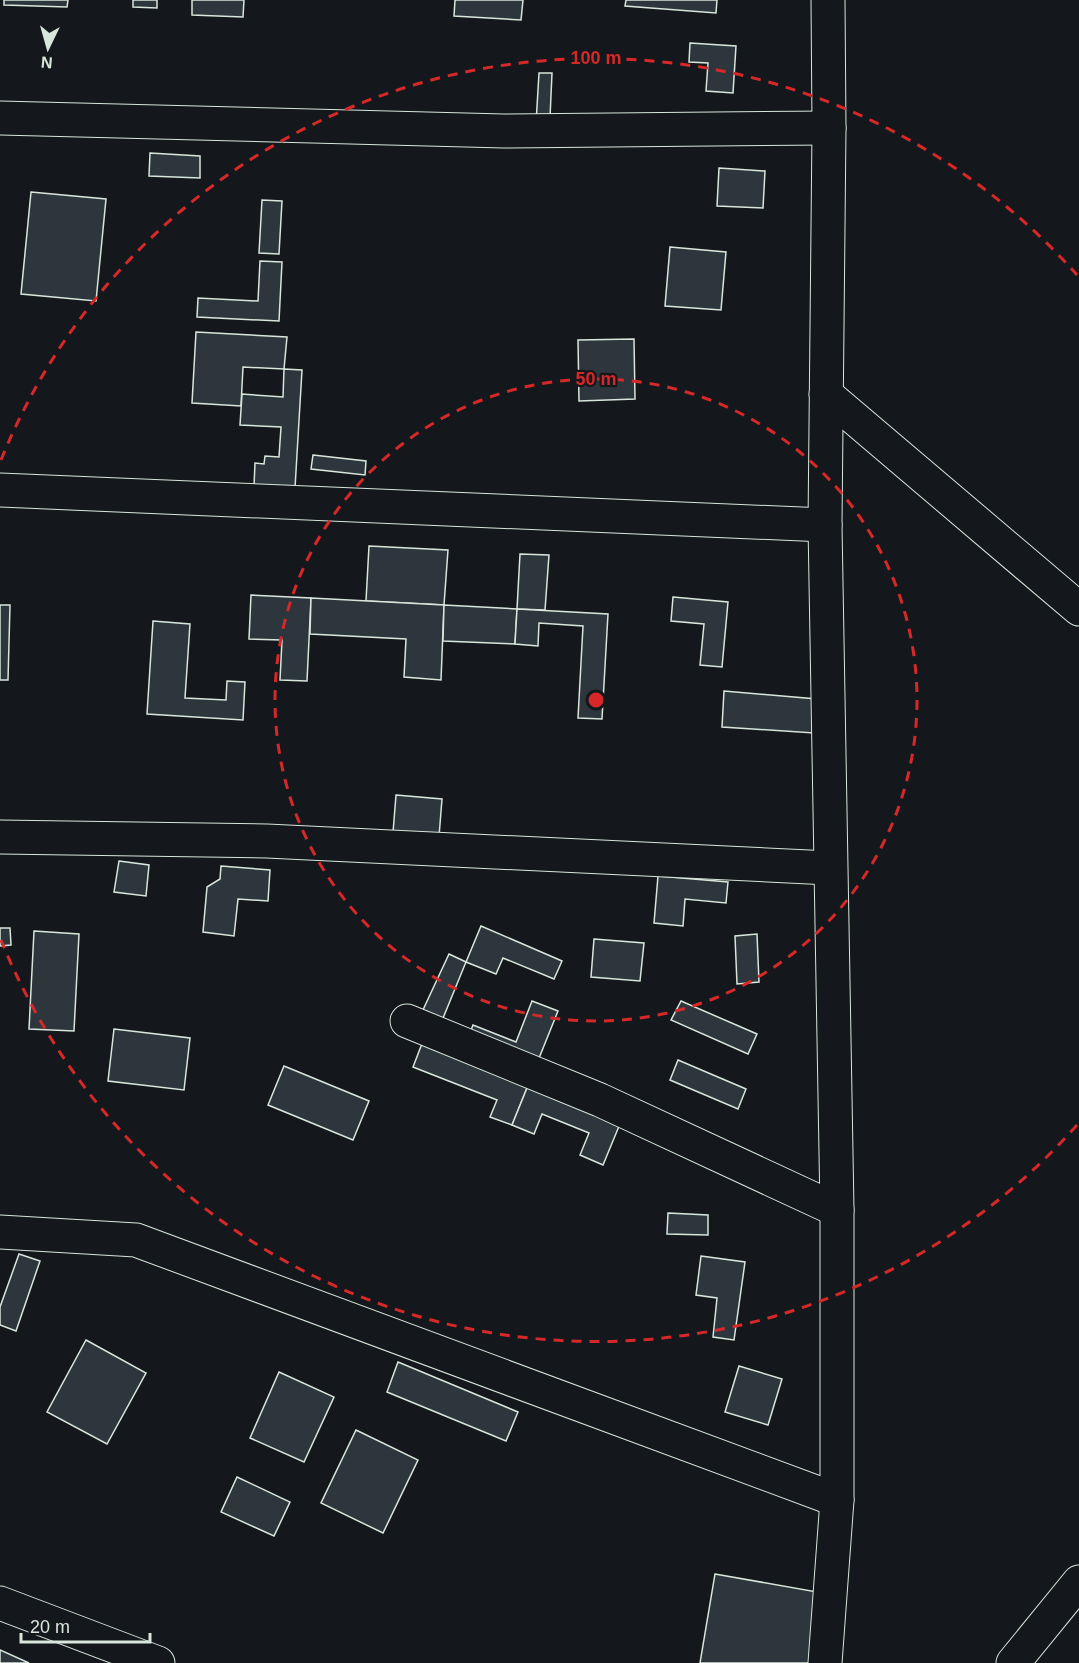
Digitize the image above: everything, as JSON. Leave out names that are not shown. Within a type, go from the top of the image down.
[{"type":"street","points":[[825,1663],[837,1500],[837,1210],[825,525],[830,128],[828,0]]},
{"type":"street","points":[[0,118],[504,131],[830,128]]},
{"type":"street","points":[[826,394],[1079,609]]},
{"type":"street","points":[[0,490],[825,525]]},
{"type":"street","points":[[0,837],[267,841],[830,868]]},
{"type":"street","points":[[407,1021],[600,1100],[837,1210]]},
{"type":"street","points":[[0,1232],[136,1240],[837,1500]]},
{"type":"street","points":[[1013,1663],[1079,1582]]},
{"type":"street","points":[[0,1603],[158,1663]]},
{"type":"building","points":[[4,0],[68,0],[67,7],[4,5]]},
{"type":"building","points":[[133,0],[157,0],[157,8],[133,7]]},
{"type":"building","points":[[192,0],[244,0],[243,17],[192,15]]},
{"type":"building","points":[[455,0],[523,0],[521,20],[454,16]]},
{"type":"building","points":[[626,0],[717,0],[716,13],[625,6]]},
{"type":"building","points":[[690,43],[736,46],[733,93],[706,91],[708,63],[689,62]]},
{"type":"building","points":[[539,73],[552,73],[549,140],[535,140]]},
{"type":"building","points":[[150,153],[200,156],[200,178],[149,176]]},
{"type":"building","points":[[719,168],[765,171],[763,208],[717,206]]},
{"type":"building","points":[[31,192],[106,199],[96,301],[21,294]]},
{"type":"building","points":[[262,200],[282,201],[279,254],[259,253]]},
{"type":"building","points":[[670,247],[726,252],[721,310],[665,306]]},
{"type":"building","points":[[260,261],[282,262],[279,321],[197,317],[198,298],[258,301]]},
{"type":"building","points":[[196,332],[287,337],[284,369],[243,367],[241,406],[192,403]]},
{"type":"building","points":[[634,339],[635,399],[579,401],[578,340]]},
{"type":"building","points":[[284,369],[302,370],[295,488],[254,486],[255,463],[264,464],[265,456],[279,457],[281,427],[240,425],[242,394],[283,397]]},
{"type":"building","points":[[313,455],[366,461],[365,475],[311,469]]},
{"type":"building","points":[[369,546],[448,550],[444,605],[366,601]]},
{"type":"building","points":[[520,554],[549,555],[545,610],[517,609]]},
{"type":"building","points":[[251,595],[311,598],[307,681],[280,680],[282,640],[249,639]]},
{"type":"building","points":[[673,597],[728,602],[722,667],[700,665],[704,624],[671,621]]},
{"type":"building","points":[[311,598],[444,605],[441,680],[404,677],[406,639],[310,634]]},
{"type":"building","points":[[0,605],[10,605],[8,680],[0,680]]},
{"type":"building","points":[[444,605],[517,609],[515,644],[443,641]]},
{"type":"building","points":[[517,609],[608,614],[602,719],[578,718],[583,626],[539,623],[538,646],[515,644]]},
{"type":"building","points":[[153,621],[190,624],[185,698],[226,700],[227,681],[245,682],[243,720],[147,714]]},
{"type":"building","points":[[724,691],[817,699],[814,733],[722,727]]},
{"type":"building","points":[[396,795],[442,799],[438,849],[392,845]]},
{"type":"building","points":[[119,861],[149,865],[146,896],[114,892]]},
{"type":"building","points":[[221,866],[270,870],[268,901],[238,899],[234,936],[203,932],[207,887],[220,879]]},
{"type":"building","points":[[658,876],[728,882],[726,903],[685,899],[683,926],[654,923]]},
{"type":"building","points":[[481,926],[562,961],[554,979],[503,958],[496,974],[466,962]]},
{"type":"building","points":[[0,928],[10,928],[11,945],[0,946]]},
{"type":"building","points":[[34,931],[79,934],[74,1031],[29,1029]]},
{"type":"building","points":[[757,934],[759,982],[737,984],[735,936]]},
{"type":"building","points":[[594,939],[644,943],[640,981],[591,977]]},
{"type":"building","points":[[449,954],[466,962],[432,1045],[422,1012]]},
{"type":"building","points":[[532,1001],[558,1011],[529,1083],[461,1056],[473,1025],[516,1042]]},
{"type":"building","points":[[681,1001],[757,1034],[748,1054],[671,1020]]},
{"type":"building","points":[[114,1029],[190,1038],[184,1090],[108,1081]]},
{"type":"building","points":[[423,1041],[529,1083],[512,1125],[490,1117],[497,1100],[413,1067]]},
{"type":"building","points":[[678,1060],[746,1089],[738,1109],[670,1080]]},
{"type":"building","points":[[284,1066],[369,1101],[353,1140],[268,1105]]},
{"type":"building","points":[[529,1083],[622,1119],[603,1165],[580,1155],[589,1133],[542,1114],[534,1134],[512,1125]]},
{"type":"building","points":[[668,1213],[708,1215],[708,1235],[667,1234]]},
{"type":"building","points":[[19,1254],[40,1261],[16,1331],[0,1325],[0,1307]]},
{"type":"building","points":[[701,1256],[745,1262],[734,1340],[713,1337],[717,1298],[696,1295]]},
{"type":"building","points":[[86,1340],[146,1373],[107,1444],[47,1412]]},
{"type":"building","points":[[398,1362],[518,1412],[506,1441],[387,1392]]},
{"type":"building","points":[[739,1366],[782,1379],[768,1425],[725,1412]]},
{"type":"building","points":[[279,1372],[334,1397],[304,1462],[250,1438]]},
{"type":"building","points":[[356,1430],[418,1460],[383,1533],[321,1503]]},
{"type":"building","points":[[237,1477],[290,1502],[274,1536],[221,1512]]},
{"type":"building","points":[[715,1574],[823,1593],[811,1663],[700,1663]]},
{"type":"building","points":[[0,1650],[29,1663],[0,1663]]}]
